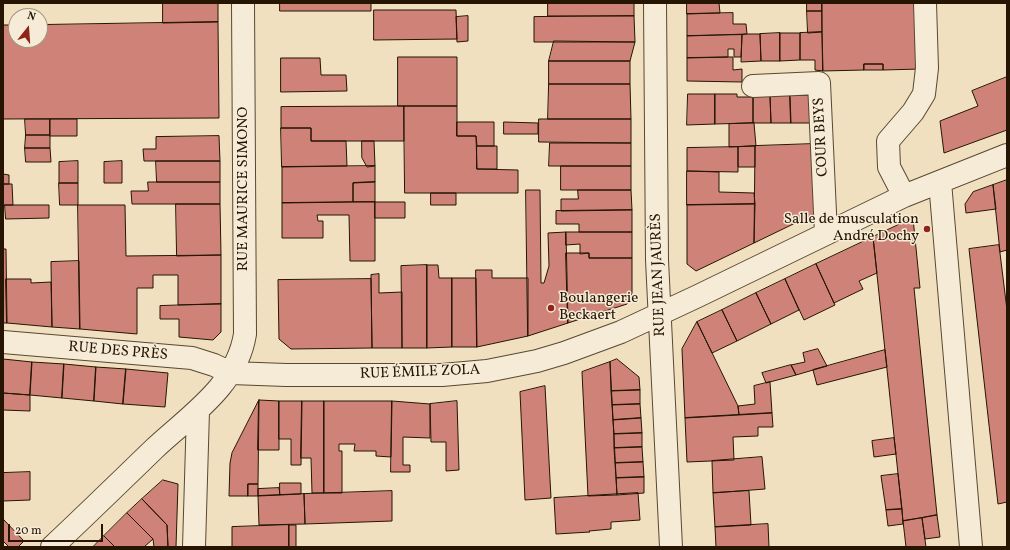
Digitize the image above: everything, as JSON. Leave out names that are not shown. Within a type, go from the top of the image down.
[{"type":"street","name":"RUE MAURICE SIMONO","points":[[230,373],[241,351],[245,334],[243,3]]},
{"type":"street","name":"RUE JEAN JAURÈS","points":[[655,3],[657,260],[671,547]]},
{"type":"street","points":[[904,196],[889,167],[888,141],[913,112],[924,94],[927,68],[925,3]]},
{"type":"street","name":"COUR BEYS","points":[[753,86],[819,83],[826,234]]},
{"type":"street","name":"RUE ÉMILE ZOLA","points":[[230,373],[442,375],[487,371],[537,361],[564,353],[621,332],[904,196],[1007,155]]},
{"type":"street","points":[[940,182],[971,547]]},
{"type":"street","name":"RUE DES PRÈS","points":[[3,342],[192,358],[214,365],[230,373]]},
{"type":"street","points":[[52,547],[154,450],[198,411],[230,373]]},
{"type":"street","points":[[194,547],[198,411]]},
{"type":"building","points":[[163,3],[218,3],[218,22],[163,23]]},
{"type":"building","points":[[280,3],[371,3],[371,11],[280,11]]},
{"type":"building","points":[[548,3],[634,3],[634,16],[548,16]]},
{"type":"building","points":[[687,3],[719,3],[720,13],[687,14]]},
{"type":"building","points":[[807,3],[822,3],[822,11],[807,11]]},
{"type":"building","points":[[822,3],[919,3],[920,69],[883,70],[883,64],[864,64],[864,70],[823,71]]},
{"type":"building","points":[[374,10],[456,10],[457,39],[374,40]]},
{"type":"building","points":[[807,11],[822,11],[822,32],[808,33]]},
{"type":"building","points":[[733,13],[733,24],[746,24],[747,34],[687,36],[687,14]]},
{"type":"building","points":[[468,16],[468,41],[457,42],[456,17]]},
{"type":"building","points":[[634,16],[635,42],[534,42],[534,17]]},
{"type":"building","points":[[218,22],[219,118],[3,119],[3,25],[8,25],[8,48],[48,48],[48,25]]},
{"type":"building","points":[[822,32],[823,71],[815,70],[815,60],[800,60],[800,33]]},
{"type":"building","points":[[780,33],[800,33],[800,60],[780,61]]},
{"type":"building","points":[[780,33],[780,61],[761,61],[760,34]]},
{"type":"building","points":[[760,34],[761,61],[741,62],[742,35]]},
{"type":"building","points":[[742,35],[741,57],[734,57],[734,49],[728,49],[728,57],[687,58],[687,36]]},
{"type":"building","points":[[554,41],[635,42],[630,61],[549,61]]},
{"type":"building","points":[[398,57],[457,57],[457,106],[398,106]]},
{"type":"building","points":[[733,57],[733,70],[742,69],[742,82],[687,81],[687,58]]},
{"type":"building","points":[[281,58],[320,58],[321,75],[346,75],[347,91],[281,92]]},
{"type":"building","points":[[549,61],[630,61],[630,84],[549,84]]},
{"type":"building","points":[[864,64],[883,64],[883,70],[864,70]]},
{"type":"building","points":[[1007,77],[1007,130],[944,153],[940,121],[978,106],[972,91]]},
{"type":"building","points":[[549,84],[630,84],[631,119],[548,119]]},
{"type":"building","points":[[688,94],[715,94],[715,124],[687,125]]},
{"type":"building","points":[[715,94],[737,94],[737,97],[753,97],[753,123],[715,124]]},
{"type":"building","points":[[790,95],[791,123],[771,123],[770,96]]},
{"type":"building","points":[[790,95],[811,95],[812,123],[791,123]]},
{"type":"building","points":[[770,96],[771,123],[753,123],[753,97]]},
{"type":"building","points":[[404,106],[404,141],[311,141],[311,128],[281,128],[281,107]]},
{"type":"building","points":[[404,106],[457,106],[457,136],[476,136],[477,169],[518,170],[518,193],[405,193]]},
{"type":"building","points":[[25,119],[50,119],[50,135],[26,135]]},
{"type":"building","points":[[50,119],[77,119],[77,136],[50,136]]},
{"type":"building","points":[[539,119],[631,119],[631,143],[539,142]]},
{"type":"building","points":[[457,122],[494,122],[494,146],[477,146],[476,136],[457,136]]},
{"type":"building","points":[[504,122],[538,123],[538,134],[504,134]]},
{"type":"building","points":[[754,123],[756,146],[729,147],[729,124]]},
{"type":"building","points":[[281,128],[311,128],[311,141],[346,141],[347,166],[282,167]]},
{"type":"building","points":[[26,135],[50,135],[50,148],[25,148]]},
{"type":"building","points":[[219,136],[220,161],[144,161],[143,149],[156,149],[156,137]]},
{"type":"building","points":[[362,141],[374,141],[375,166],[367,167],[362,158]]},
{"type":"building","points":[[550,143],[631,143],[631,166],[549,166]]},
{"type":"building","points":[[813,144],[816,213],[754,243],[755,146]]},
{"type":"building","points":[[477,146],[497,146],[497,169],[477,169]]},
{"type":"building","points":[[755,146],[755,167],[738,167],[738,147]]},
{"type":"building","points":[[738,147],[738,172],[687,171],[687,148]]},
{"type":"building","points":[[25,148],[50,148],[51,162],[26,162]]},
{"type":"building","points":[[78,161],[78,183],[59,183],[59,162]]},
{"type":"building","points":[[122,161],[122,183],[104,183],[104,162]]},
{"type":"building","points":[[156,161],[220,161],[220,182],[157,182]]},
{"type":"building","points":[[375,166],[375,182],[353,183],[353,202],[282,203],[282,167]]},
{"type":"building","points":[[561,166],[631,166],[631,190],[561,190]]},
{"type":"building","points":[[687,171],[719,172],[719,192],[754,193],[755,204],[687,205]]},
{"type":"building","points":[[3,174],[9,175],[9,184],[3,184]]},
{"type":"building","points":[[1007,180],[1007,250],[1000,252],[993,185]]},
{"type":"building","points":[[148,182],[220,182],[220,204],[132,204],[131,191],[148,191]]},
{"type":"building","points":[[375,182],[375,202],[353,202],[353,183]]},
{"type":"building","points":[[59,183],[78,183],[78,205],[60,205]]},
{"type":"building","points":[[3,184],[12,184],[13,205],[3,205]]},
{"type":"building","points":[[993,185],[996,209],[966,213],[965,204],[973,192]]},
{"type":"building","points":[[526,190],[540,190],[541,283],[544,283],[549,266],[548,233],[566,232],[568,323],[528,336]]},
{"type":"building","points":[[578,190],[631,190],[632,210],[561,211],[561,199],[578,199]]},
{"type":"building","points":[[431,193],[456,193],[456,205],[431,205]]},
{"type":"building","points":[[375,202],[375,261],[350,261],[349,215],[317,215],[318,221],[323,221],[323,238],[282,238],[282,203]]},
{"type":"building","points":[[375,202],[405,202],[405,218],[375,218]]},
{"type":"building","points":[[176,204],[220,204],[221,255],[177,256]]},
{"type":"building","points":[[755,204],[754,243],[696,271],[687,264],[687,205]]},
{"type":"building","points":[[5,205],[49,205],[49,218],[6,219]]},
{"type":"building","points":[[78,205],[125,205],[126,256],[221,255],[221,304],[178,305],[178,275],[153,275],[153,288],[137,288],[137,334],[80,329]]},
{"type":"building","points":[[632,210],[632,232],[579,232],[579,224],[556,224],[556,211]]},
{"type":"building","points":[[913,218],[920,288],[914,288],[937,515],[903,521],[873,237]]},
{"type":"building","points":[[566,232],[632,232],[632,258],[589,258],[589,253],[580,254],[580,244],[566,245]]},
{"type":"building","points":[[873,237],[877,273],[859,281],[863,289],[834,303],[816,264]]},
{"type":"building","points":[[999,245],[1007,310],[1007,502],[998,504],[969,249]]},
{"type":"building","points":[[3,249],[6,249],[7,323],[3,323]]},
{"type":"building","points":[[566,253],[589,253],[589,258],[632,258],[632,293],[627,304],[568,323]]},
{"type":"building","points":[[79,261],[80,329],[52,327],[51,262]]},
{"type":"building","points":[[816,264],[835,305],[804,320],[785,279]]},
{"type":"building","points":[[427,265],[427,348],[402,348],[401,266]]},
{"type":"building","points":[[427,265],[438,265],[439,278],[452,278],[452,347],[427,348]]},
{"type":"building","points":[[476,270],[492,270],[492,278],[528,278],[528,336],[477,347]]},
{"type":"building","points":[[379,274],[379,293],[402,292],[402,348],[372,348],[371,275]]},
{"type":"building","points":[[452,278],[476,278],[477,347],[452,347]]},
{"type":"building","points":[[6,279],[31,279],[31,283],[51,282],[52,327],[7,323]]},
{"type":"building","points":[[371,279],[372,348],[291,349],[279,339],[278,280]]},
{"type":"building","points":[[785,279],[799,310],[771,324],[756,293]]},
{"type":"building","points":[[756,293],[771,324],[737,341],[722,310]]},
{"type":"building","points":[[221,304],[221,332],[213,340],[179,337],[179,319],[160,319],[160,306]]},
{"type":"building","points":[[722,310],[737,341],[712,353],[697,322]]},
{"type":"building","points":[[697,322],[738,406],[739,415],[685,418],[682,349]]},
{"type":"building","points":[[818,349],[827,366],[796,375],[791,365],[805,362],[803,353]]},
{"type":"building","points":[[885,350],[887,367],[817,385],[813,370]]},
{"type":"building","points":[[3,359],[32,362],[30,395],[3,393]]},
{"type":"building","points":[[617,359],[639,377],[640,390],[611,391],[610,362]]},
{"type":"building","points":[[32,362],[64,364],[62,398],[30,395]]},
{"type":"building","points":[[610,362],[617,495],[588,496],[582,372]]},
{"type":"building","points":[[64,364],[96,367],[94,401],[62,398]]},
{"type":"building","points":[[791,365],[796,375],[766,383],[762,373]]},
{"type":"building","points":[[96,367],[126,369],[123,404],[94,401]]},
{"type":"building","points":[[126,369],[168,373],[165,407],[123,404]]},
{"type":"building","points":[[770,382],[772,413],[739,415],[738,406],[755,404],[754,386]]},
{"type":"building","points":[[545,386],[551,498],[525,500],[520,392]]},
{"type":"building","points":[[640,390],[640,404],[612,405],[611,391]]},
{"type":"building","points":[[3,393],[30,395],[30,411],[3,410]]},
{"type":"building","points":[[259,400],[279,401],[279,450],[258,450]]},
{"type":"building","points":[[259,400],[258,484],[248,484],[248,496],[229,496],[230,463],[232,453]]},
{"type":"building","points":[[279,401],[302,401],[301,465],[291,465],[291,439],[279,439]]},
{"type":"building","points":[[302,401],[324,401],[324,493],[312,493],[311,458],[301,458]]},
{"type":"building","points":[[324,401],[392,401],[391,457],[376,456],[376,451],[354,451],[355,444],[339,444],[339,451],[342,451],[342,493],[324,493]]},
{"type":"building","points":[[392,401],[430,404],[430,438],[403,437],[403,465],[410,465],[410,472],[391,472]]},
{"type":"building","points":[[457,401],[459,470],[446,471],[446,442],[431,442],[430,404]]},
{"type":"building","points":[[640,404],[641,418],[613,420],[612,405]]},
{"type":"building","points":[[772,413],[773,427],[758,427],[758,436],[733,437],[734,460],[687,462],[685,418]]},
{"type":"building","points":[[641,418],[642,433],[614,434],[613,420]]},
{"type":"building","points":[[642,433],[642,447],[614,448],[614,434]]},
{"type":"building","points":[[894,438],[896,454],[874,457],[872,441]]},
{"type":"building","points":[[642,447],[643,462],[615,463],[614,448]]},
{"type":"building","points":[[762,457],[765,489],[713,493],[712,461]]},
{"type":"building","points":[[643,462],[644,477],[616,478],[615,463]]},
{"type":"building","points":[[30,472],[30,500],[3,501],[3,473]]},
{"type":"building","points":[[898,474],[902,509],[886,510],[881,476]]},
{"type":"building","points":[[644,477],[644,493],[617,495],[616,478]]},
{"type":"building","points":[[163,480],[178,484],[176,547],[168,547],[167,525],[142,499]]},
{"type":"building","points":[[280,483],[301,483],[301,494],[280,495]]},
{"type":"building","points":[[248,484],[258,484],[258,496],[248,496]]},
{"type":"building","points":[[279,488],[280,495],[258,496],[258,489]]},
{"type":"building","points":[[392,491],[392,521],[305,524],[304,494]]},
{"type":"building","points":[[749,491],[751,525],[715,527],[713,493]]},
{"type":"building","points":[[638,493],[640,520],[611,522],[611,529],[556,534],[554,498]]},
{"type":"building","points":[[304,494],[305,524],[259,525],[258,496]]},
{"type":"building","points":[[142,499],[167,525],[168,547],[154,547],[153,539],[127,513]]},
{"type":"building","points":[[902,509],[903,524],[888,526],[886,510]]},
{"type":"building","points":[[127,513],[153,539],[144,547],[115,547],[104,536]]},
{"type":"building","points":[[937,515],[940,537],[925,539],[922,518]]},
{"type":"building","points":[[922,518],[926,547],[906,547],[903,521]]},
{"type":"building","points":[[4,520],[24,541],[18,547],[9,547],[3,541]]},
{"type":"building","points":[[768,524],[769,547],[716,547],[715,527]]},
{"type":"building","points":[[289,525],[289,547],[232,547],[232,527]]},
{"type":"building","points":[[289,525],[296,525],[296,547],[289,547]]},
{"type":"building","points":[[104,536],[115,547],[93,547]]},
{"type":"place","name":"Salle de musculation André Dochy","points":[[927,229]]},
{"type":"place","name":"Boulangerie Beckaert","points":[[551,308]]}]
